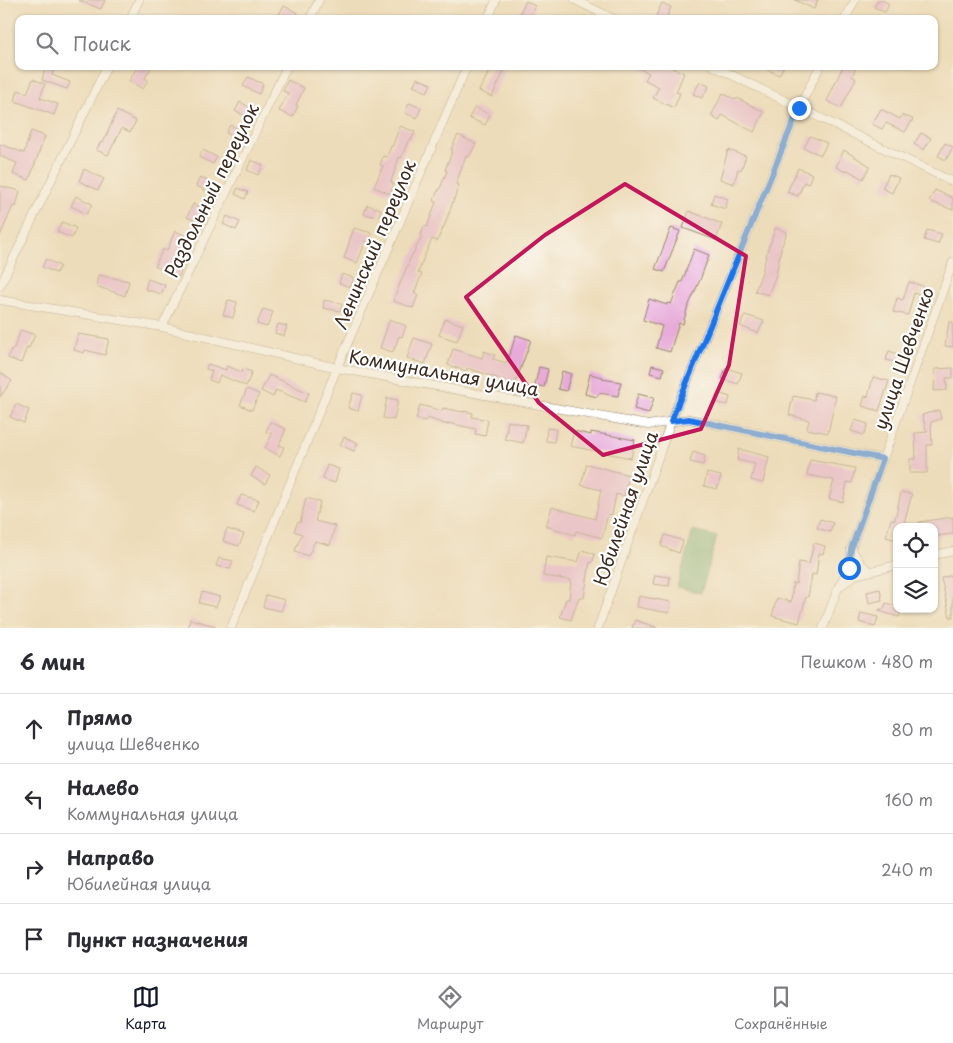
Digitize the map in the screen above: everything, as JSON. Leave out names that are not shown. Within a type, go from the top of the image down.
[{"type":"street","points":[[132,15],[139,0]]},
{"type":"street","points":[[312,15],[319,0]]},
{"type":"street","points":[[490,15],[496,0]]},
{"type":"street","points":[[575,0],[606,15]]},
{"type":"street","points":[[847,15],[855,0]]},
{"type":"street","points":[[0,286],[105,70]]},
{"type":"street","name":"Раздольный переулок","points":[[162,327],[285,70]]},
{"type":"street","name":"Ленинский переулок","points":[[231,628],[337,368],[465,70]]},
{"type":"street","points":[[721,70],[953,182]]},
{"type":"street","name":"Юбилейная улица","points":[[598,628],[671,421],[799,108],[818,70]]},
{"type":"street","name":"улица Шевченко","points":[[823,628],[838,588],[849,568],[851,549],[953,262]]},
{"type":"street","name":"Коммунальная улица","points":[[0,300],[162,327],[337,368],[648,424],[689,419],[883,459]]},
{"type":"street","points":[[851,549],[862,565],[870,571]]},
{"type":"street","points":[[938,555],[953,551]]},
{"type":"street","points":[[838,588],[856,575],[893,566]]},
{"type":"highlighted area","points":[[625,184],[746,256],[729,365],[701,429],[603,455],[539,403],[466,297],[545,235]]},
{"type":"green space","points":[[693,530],[717,537],[701,593],[677,587]]},
{"type":"building","points":[[78,0],[105,0],[101,9]]},
{"type":"building","points":[[795,0],[818,0],[814,9]]},
{"type":"building","points":[[878,0],[889,4],[885,12],[874,7]]},
{"type":"building","points":[[526,1],[535,6],[531,15],[520,13]]},
{"type":"building","points":[[662,3],[671,7],[668,15],[657,15]]},
{"type":"building","points":[[284,6],[298,13],[297,15],[279,14]]},
{"type":"building","points":[[45,70],[54,70],[52,75],[70,82],[67,89],[42,80]]},
{"type":"building","points":[[136,70],[150,70],[145,78],[148,80],[143,89],[129,81]]},
{"type":"building","points":[[490,70],[504,71],[492,97],[479,91]]},
{"type":"building","points":[[643,70],[677,70],[684,73],[676,92],[680,93],[674,108],[653,98],[659,87],[645,80],[649,73]]},
{"type":"building","points":[[768,70],[782,70],[779,75]]},
{"type":"building","points":[[841,70],[855,70],[852,76],[856,79],[841,108],[827,101]]},
{"type":"building","points":[[248,77],[263,84],[259,94],[243,86]]},
{"type":"building","points":[[417,78],[431,84],[427,92],[413,86]]},
{"type":"building","points":[[33,79],[45,84],[40,98],[58,104],[54,115],[15,101],[18,90],[27,93]]},
{"type":"building","points":[[288,80],[304,88],[293,117],[279,111],[288,93],[283,91]]},
{"type":"building","points":[[700,82],[709,86],[702,98],[693,94]]},
{"type":"building","points":[[723,93],[764,112],[754,132],[722,115],[719,121],[711,116]]},
{"type":"building","points":[[240,102],[253,109],[248,117],[235,111]]},
{"type":"building","points":[[409,103],[421,108],[417,118],[405,113]]},
{"type":"building","points":[[475,107],[490,115],[485,125],[469,118]]},
{"type":"building","points":[[881,109],[900,119],[902,115],[913,119],[905,132],[886,123],[882,129],[872,124]]},
{"type":"building","points":[[117,111],[136,121],[130,132],[122,128],[108,155],[96,150],[101,142],[103,143]]},
{"type":"building","points":[[230,125],[241,130],[239,139],[226,133]]},
{"type":"building","points":[[400,126],[415,132],[411,140],[409,139],[401,158],[399,157],[391,182],[394,184],[390,194],[374,187],[383,166],[380,165],[383,156],[387,157]]},
{"type":"building","points":[[31,131],[45,136],[29,180],[13,174],[17,163],[0,156],[0,144],[24,153]]},
{"type":"building","points":[[921,133],[931,138],[924,150],[914,144]]},
{"type":"building","points":[[458,135],[476,144],[468,158],[466,156],[456,184],[459,185],[445,224],[437,241],[432,239],[423,259],[418,273],[422,274],[414,293],[418,295],[413,308],[393,301],[412,254],[422,236],[424,226],[427,227],[436,202],[434,201],[447,171],[445,170],[453,149],[451,149]]},
{"type":"building","points":[[810,136],[827,143],[821,155],[804,148]]},
{"type":"building","points":[[945,143],[953,147],[946,160],[938,156]]},
{"type":"building","points":[[203,150],[217,157],[213,164],[199,157]]},
{"type":"building","points":[[728,150],[746,156],[741,170],[738,169],[734,184],[720,179]]},
{"type":"building","points":[[844,150],[870,166],[863,179],[848,170],[846,172],[836,167]]},
{"type":"building","points":[[251,160],[263,165],[258,175],[247,170]]},
{"type":"building","points":[[798,168],[812,174],[808,184],[804,182],[798,196],[787,192]]},
{"type":"building","points":[[84,169],[104,179],[98,190],[79,181]]},
{"type":"building","points":[[889,174],[899,178],[892,193],[882,188]]},
{"type":"building","points":[[200,177],[216,185],[212,193],[196,186]]},
{"type":"building","points":[[0,186],[20,191],[16,207],[13,206],[0,236]]},
{"type":"building","points":[[238,188],[248,192],[245,199],[235,194]]},
{"type":"building","points":[[935,190],[953,198],[953,210],[929,201]]},
{"type":"building","points":[[714,194],[728,199],[725,209],[711,204]]},
{"type":"building","points":[[76,196],[92,204],[87,214],[71,206]]},
{"type":"building","points":[[193,204],[207,209],[201,223],[187,217]]},
{"type":"building","points":[[367,205],[381,209],[378,217],[364,214]]},
{"type":"building","points":[[689,211],[722,224],[716,240],[683,228]]},
{"type":"building","points":[[227,216],[240,222],[236,230],[223,224]]},
{"type":"building","points":[[62,222],[76,228],[72,238],[57,232]]},
{"type":"building","points":[[354,228],[372,233],[369,242],[366,241],[357,263],[344,258]]},
{"type":"building","points":[[671,228],[680,231],[664,272],[655,269]]},
{"type":"building","points":[[775,228],[787,232],[781,248],[776,275],[768,295],[755,291]]},
{"type":"building","points":[[927,230],[942,234],[938,244],[924,240]]},
{"type":"building","points":[[175,231],[194,239],[179,277],[155,266],[163,249],[167,251]]},
{"type":"building","points":[[694,249],[709,255],[700,280],[687,309],[683,324],[679,323],[670,352],[656,348],[662,326],[643,320],[649,299],[667,305],[667,303],[671,304],[680,282],[682,282]]},
{"type":"building","points":[[46,259],[60,266],[56,273],[42,267]]},
{"type":"building","points":[[342,274],[354,278],[350,287],[339,283]]},
{"type":"building","points":[[98,275],[129,281],[125,296],[96,286]]},
{"type":"building","points":[[148,279],[165,285],[161,294],[145,289]]},
{"type":"building","points":[[909,282],[923,286],[920,295],[914,293],[908,315],[893,312],[897,298],[903,300]]},
{"type":"building","points":[[228,300],[237,302],[233,318],[223,315]]},
{"type":"building","points":[[324,300],[342,304],[340,311],[323,308]]},
{"type":"building","points":[[263,309],[273,312],[267,327],[257,324]]},
{"type":"building","points":[[745,315],[764,321],[758,333],[740,326]]},
{"type":"building","points":[[390,319],[406,326],[402,337],[399,336],[393,352],[380,348]]},
{"type":"building","points":[[445,319],[463,325],[457,341],[439,335]]},
{"type":"building","points":[[949,322],[953,322],[953,347],[945,346]]},
{"type":"building","points":[[278,324],[287,326],[284,336],[275,333]]},
{"type":"building","points":[[21,330],[35,335],[29,348],[27,347],[21,363],[8,358]]},
{"type":"building","points":[[78,334],[109,339],[105,355],[85,350],[84,353],[74,350]]},
{"type":"building","points":[[516,335],[531,340],[515,384],[467,368],[466,371],[448,365],[453,349],[482,358],[484,351],[495,355],[493,359],[507,363]]},
{"type":"building","points":[[414,338],[432,344],[425,364],[407,358]]},
{"type":"building","points":[[889,351],[901,355],[899,363],[886,360]]},
{"type":"building","points":[[208,364],[226,370],[227,366],[242,372],[243,369],[252,372],[246,386],[220,375],[217,383],[209,380],[212,371],[206,369]]},
{"type":"building","points":[[652,365],[664,368],[662,376],[650,373]]},
{"type":"building","points":[[539,367],[548,369],[544,387],[535,385]]},
{"type":"building","points":[[726,368],[742,373],[738,384],[722,379]]},
{"type":"building","points":[[953,368],[953,378],[946,378],[947,390],[934,391],[935,369]]},
{"type":"building","points":[[562,371],[571,374],[566,391],[558,389]]},
{"type":"building","points":[[0,372],[12,381],[0,397]]},
{"type":"building","points":[[590,374],[603,377],[602,379],[621,382],[618,396],[599,393],[597,397],[585,394]]},
{"type":"building","points":[[269,375],[309,393],[305,402],[276,390],[273,397],[261,391]]},
{"type":"building","points":[[873,377],[889,381],[879,411],[862,406],[865,396],[868,397]]},
{"type":"building","points":[[247,389],[259,394],[252,410],[240,405]]},
{"type":"building","points":[[815,392],[836,396],[828,433],[807,429],[809,420],[789,415],[793,396],[814,400]]},
{"type":"building","points":[[353,393],[362,395],[358,411],[348,408]]},
{"type":"building","points":[[718,393],[730,397],[728,405],[715,402]]},
{"type":"building","points":[[638,394],[654,398],[649,413],[634,409]]},
{"type":"building","points":[[387,398],[398,400],[394,420],[383,418]]},
{"type":"building","points":[[16,404],[29,410],[24,423],[10,417]]},
{"type":"building","points":[[420,405],[442,411],[443,408],[464,411],[473,413],[472,417],[488,420],[485,436],[475,434],[476,429],[448,423],[448,425],[427,418],[426,421],[416,419]]},
{"type":"building","points":[[939,410],[941,419],[931,422],[932,445],[927,445],[927,473],[910,473],[910,459],[916,459],[915,433],[927,432],[922,415]]},
{"type":"building","points":[[855,420],[868,424],[864,435],[851,431]]},
{"type":"building","points":[[508,421],[527,425],[523,443],[505,439]]},
{"type":"building","points":[[270,422],[286,429],[279,445],[284,447],[280,456],[265,448],[272,434],[266,432]]},
{"type":"building","points":[[547,428],[556,429],[554,442],[546,441]]},
{"type":"building","points":[[574,431],[635,440],[631,458],[570,446]]},
{"type":"building","points":[[344,437],[358,443],[354,451],[340,445]]},
{"type":"building","points":[[739,449],[769,457],[763,483],[751,480],[755,464],[737,460]]},
{"type":"building","points":[[693,452],[705,456],[703,465],[690,462]]},
{"type":"building","points":[[810,460],[855,468],[852,483],[847,482],[843,502],[829,499],[834,480],[807,475]]},
{"type":"building","points":[[587,464],[629,475],[624,496],[616,494],[612,515],[608,514],[602,538],[576,531],[575,535],[546,526],[552,507],[595,519],[601,490],[581,485]]},
{"type":"building","points":[[327,465],[339,469],[335,483],[323,479]]},
{"type":"building","points":[[256,467],[270,475],[265,484],[251,476]]},
{"type":"building","points":[[707,473],[721,476],[717,489],[704,486]]},
{"type":"building","points":[[901,492],[912,494],[904,523],[893,523],[893,539],[886,537],[891,519],[895,520]]},
{"type":"building","points":[[241,495],[259,500],[254,511],[237,505]]},
{"type":"building","points":[[306,498],[320,502],[315,521],[335,526],[330,545],[315,541],[308,556],[295,551],[302,534],[294,531],[298,522],[300,523]]},
{"type":"building","points":[[953,517],[953,534],[938,536],[938,523],[919,522]]},
{"type":"building","points":[[820,519],[833,523],[830,532],[817,528]]},
{"type":"building","points":[[227,529],[244,534],[239,546],[223,541]]},
{"type":"building","points":[[665,535],[683,541],[679,553],[661,546]]},
{"type":"building","points":[[814,543],[825,546],[823,554],[819,553],[816,575],[812,574],[808,597],[806,597],[799,623],[772,616],[777,598],[791,602],[793,583],[796,584],[799,562],[809,564]]},
{"type":"building","points":[[582,550],[595,554],[592,563],[590,562],[584,598],[579,597],[571,620],[560,617],[566,599],[569,599],[571,580],[543,576],[546,557],[578,562]]},
{"type":"building","points":[[219,558],[233,561],[230,569],[216,566]]},
{"type":"building","points":[[655,575],[670,577],[669,586],[653,584]]},
{"type":"building","points":[[953,575],[953,617],[950,617],[941,578]]},
{"type":"building","points":[[880,589],[882,600],[869,603],[867,592]]},
{"type":"building","points":[[202,592],[220,597],[216,607],[199,603]]},
{"type":"building","points":[[266,595],[285,600],[281,611],[263,607]]},
{"type":"building","points":[[639,596],[671,602],[669,613],[637,607]]},
{"type":"building","points":[[886,603],[893,605],[893,613],[900,613],[899,617],[879,611],[884,609]]},
{"type":"building","points":[[861,613],[878,617],[875,627],[859,622]]},
{"type":"building","points":[[190,619],[215,626],[214,628],[188,628]]},
{"type":"building","points":[[635,620],[656,627],[656,628],[632,628]]},
{"type":"route","points":[[799,108],[671,421],[689,419],[883,459],[851,549],[849,568]]}]
